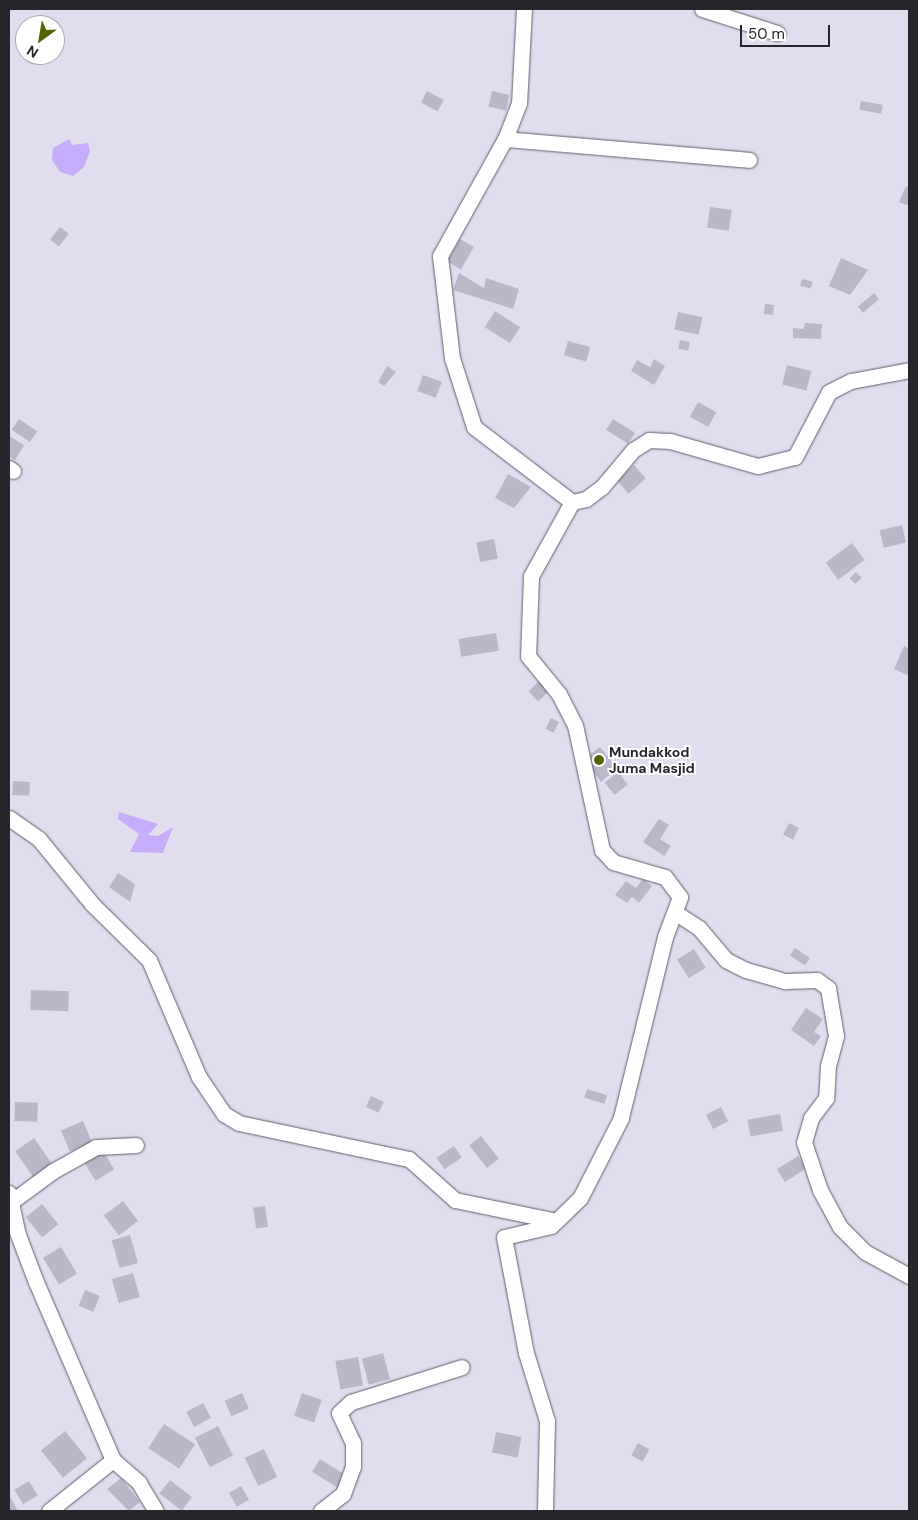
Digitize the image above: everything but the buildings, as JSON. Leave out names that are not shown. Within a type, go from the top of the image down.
[{"type":"street","points":[[524,9],[519,103],[505,139],[440,256],[452,358],[474,427],[572,502]]},
{"type":"street","points":[[702,9],[777,33]]},
{"type":"street","points":[[505,139],[749,160]]},
{"type":"street","points":[[545,1511],[547,1421],[526,1354],[504,1237],[556,1221],[580,1198],[621,1118],[665,937],[676,913],[680,898],[665,877],[613,862],[602,850],[575,725],[558,694],[528,656],[531,576],[572,502],[597,491],[633,450],[649,440],[670,441],[758,466],[795,457],[829,392],[851,381],[909,370]]},
{"type":"street","points":[[9,818],[40,839],[92,904],[149,960],[199,1077],[224,1114],[239,1123],[409,1159],[455,1200],[556,1221]]},
{"type":"street","points":[[676,913],[699,928],[726,960],[746,970],[785,981],[817,980],[828,988],[836,1036],[828,1065],[826,1098],[811,1118],[804,1142],[820,1190],[840,1227],[865,1252],[909,1276]]},
{"type":"street","points":[[136,1145],[96,1148],[53,1171],[10,1198],[36,1282],[113,1460],[139,1483],[156,1511]]},
{"type":"street","points":[[320,1511],[343,1494],[353,1467],[354,1443],[339,1413],[351,1402],[462,1366]]},
{"type":"street","points":[[49,1511],[113,1460]]},
{"type":"shaded area","points":[[69,139],[72,145],[88,143],[90,151],[84,167],[73,176],[60,172],[52,160],[53,148]]},
{"type":"shaded area","points":[[119,812],[158,824],[148,835],[158,836],[173,827],[163,853],[130,852],[139,834],[118,819]]},
{"type":"place","name":"Mundakkod Juma Masjid","points":[[599,760]]}]
